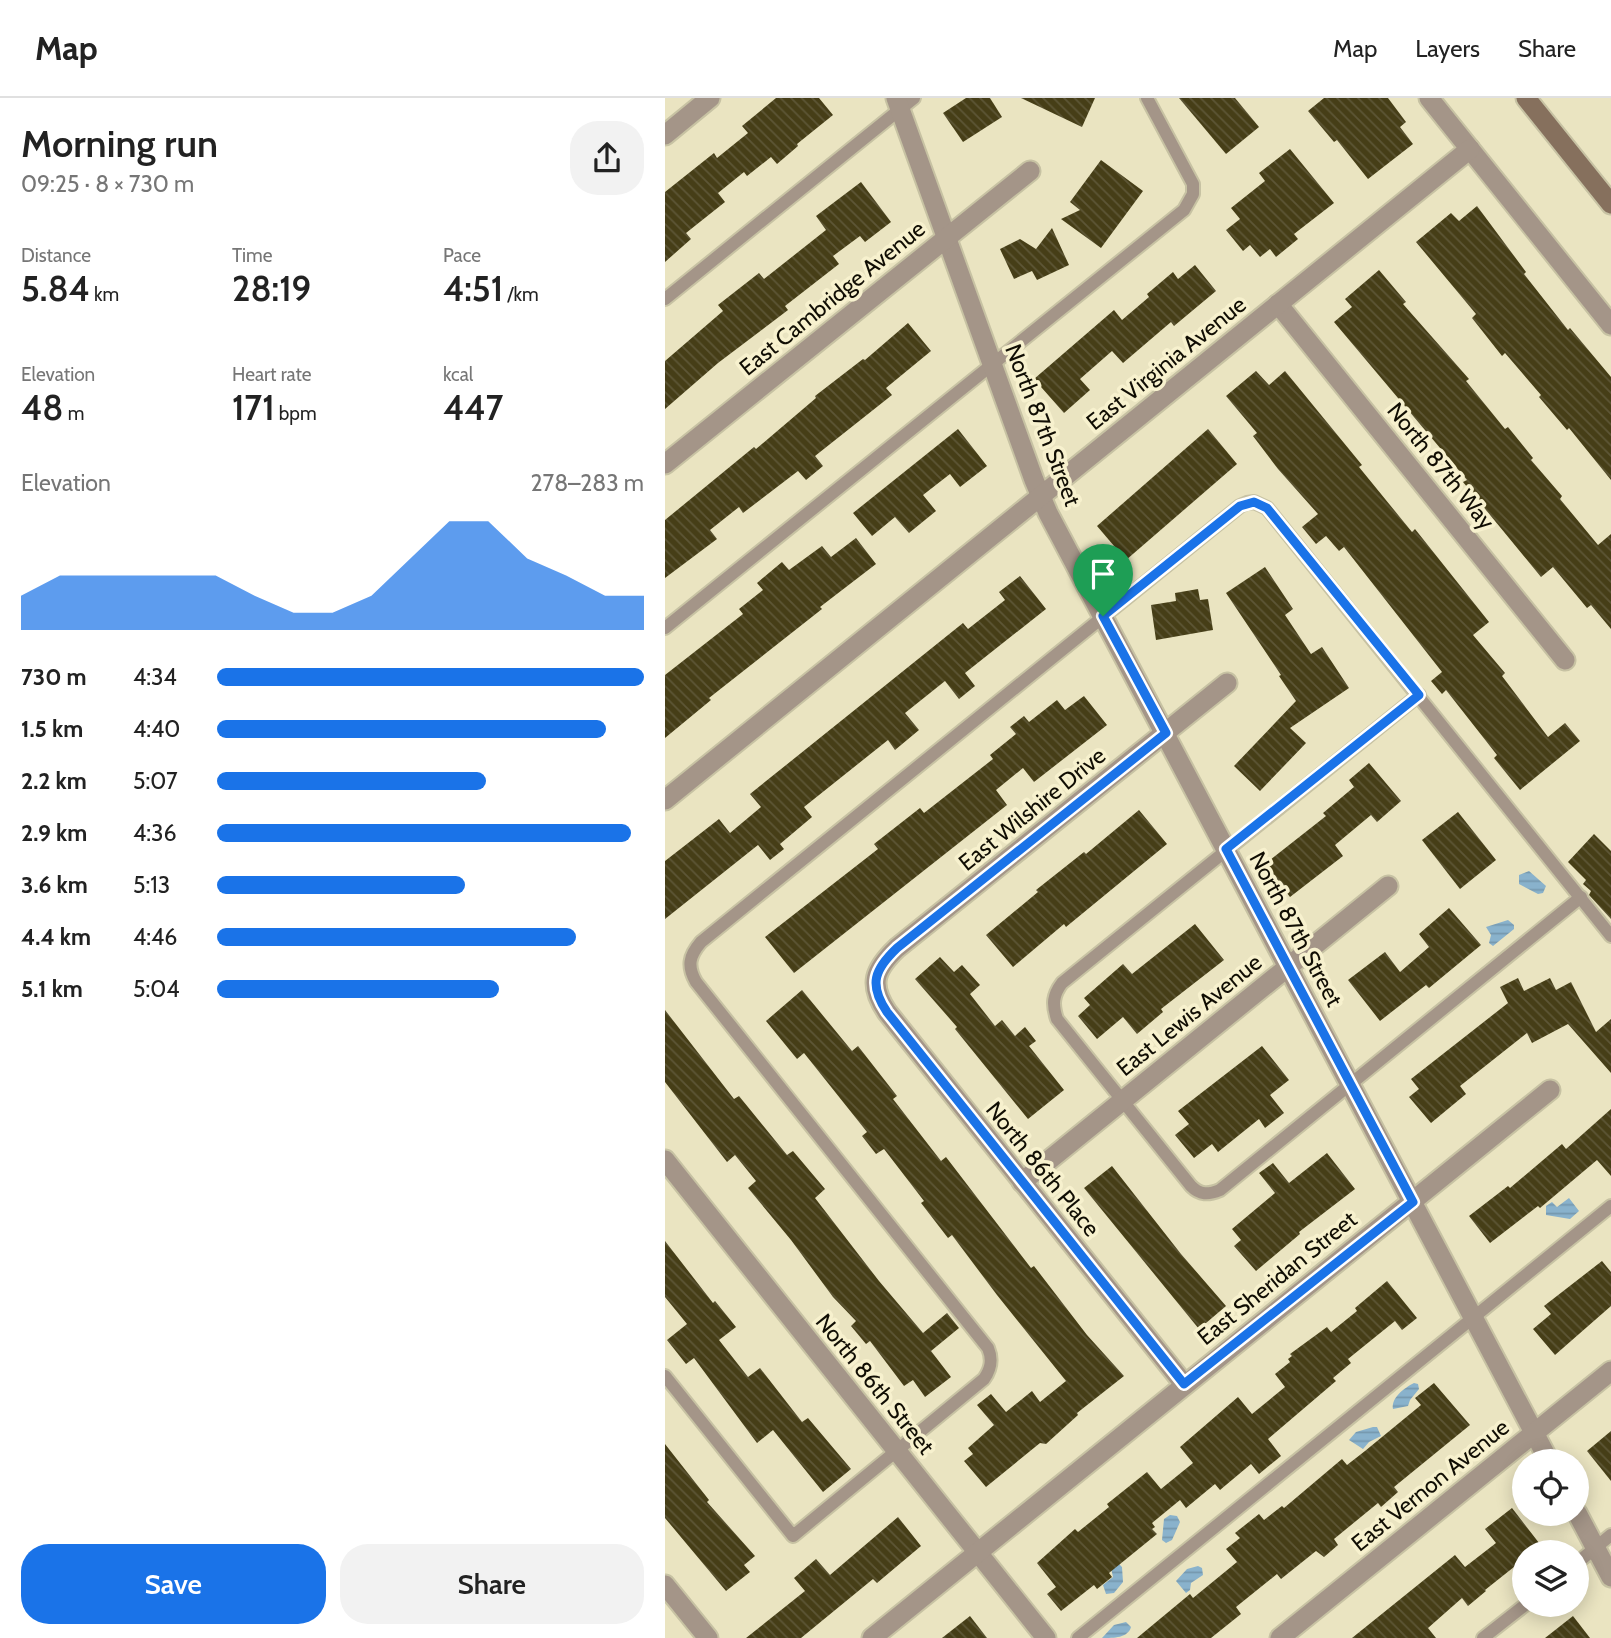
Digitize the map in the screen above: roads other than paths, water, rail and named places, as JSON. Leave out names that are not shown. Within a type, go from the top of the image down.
[{"type":"main road","points":[[1526,98],[1611,204]]},
{"type":"street","points":[[665,135],[710,98]]},
{"type":"street","points":[[1429,98],[1611,325]]},
{"type":"street","name":"North 87th Street","points":[[903,102],[946,236],[1040,496],[1543,1449]]},
{"type":"street","name":"East Virginia Avenue","points":[[665,800],[1470,149]]},
{"type":"street","name":"East Cambridge Avenue","points":[[665,464],[1030,170]]},
{"type":"street","name":"North 87th Way","points":[[1278,304],[1565,660]]},
{"type":"street","name":"East Wilshire Drive","points":[[876,979],[880,967],[897,948],[1227,683]]},
{"type":"street","name":"East Lewis Avenue","points":[[1022,1182],[1388,886]]},
{"type":"street","name":"North 86th Place","points":[[876,979],[876,991],[887,1012],[1184,1384]]},
{"type":"street","name":"East Sheridan Street","points":[[872,1638],[1550,1090]]},
{"type":"street","name":"North 86th Street","points":[[665,1160],[1046,1638]]},
{"type":"street","name":"East Vernon Avenue","points":[[1280,1638],[1611,1371]]},
{"type":"street","points":[[1584,1526],[1611,1577]]},
{"type":"street","points":[[665,1585],[708,1638]]},
{"type":"lane","points":[[665,628],[1185,209],[1190,202],[1193,184],[1147,98]]},
{"type":"lane","points":[[665,299],[903,102]]},
{"type":"lane","points":[[665,1376],[793,1536],[989,1373],[991,1356],[988,1348],[696,982],[689,962],[692,952],[701,942],[1240,506],[1254,502],[1267,508],[1611,936]]},
{"type":"lane","points":[[1419,695],[1062,983],[1053,1000],[1057,1018],[1122,1100],[1196,1192],[1212,1194],[1581,897]]},
{"type":"lane","points":[[1078,1638],[1611,1206]]},
{"type":"lane","points":[[1589,1553],[1611,1535]]},
{"type":"lane","points":[[1483,1638],[1512,1615]]},
{"type":"water","points":[[1529,871],[1546,886],[1543,893],[1538,894],[1519,884],[1519,875]]},
{"type":"water","points":[[1508,920],[1514,925],[1514,929],[1493,946],[1489,943],[1491,935],[1486,927]]},
{"type":"water","points":[[1569,1198],[1579,1211],[1570,1219],[1546,1215],[1546,1206],[1552,1202],[1557,1207]]},
{"type":"water","points":[[1414,1383],[1418,1384],[1419,1389],[1408,1406],[1393,1409],[1396,1397]]},
{"type":"water","points":[[1377,1427],[1381,1436],[1369,1442],[1363,1449],[1349,1440],[1356,1432]]},
{"type":"water","points":[[1170,1515],[1177,1516],[1180,1522],[1172,1540],[1166,1543],[1162,1540],[1164,1519]]},
{"type":"water","points":[[1119,1564],[1122,1567],[1123,1582],[1114,1593],[1106,1594],[1103,1585],[1113,1577],[1111,1568]]},
{"type":"water","points":[[1198,1566],[1202,1568],[1203,1575],[1191,1583],[1190,1590],[1186,1593],[1176,1581],[1187,1569]]},
{"type":"water","points":[[1126,1622],[1131,1627],[1124,1635],[1102,1638],[1114,1625]]}]
